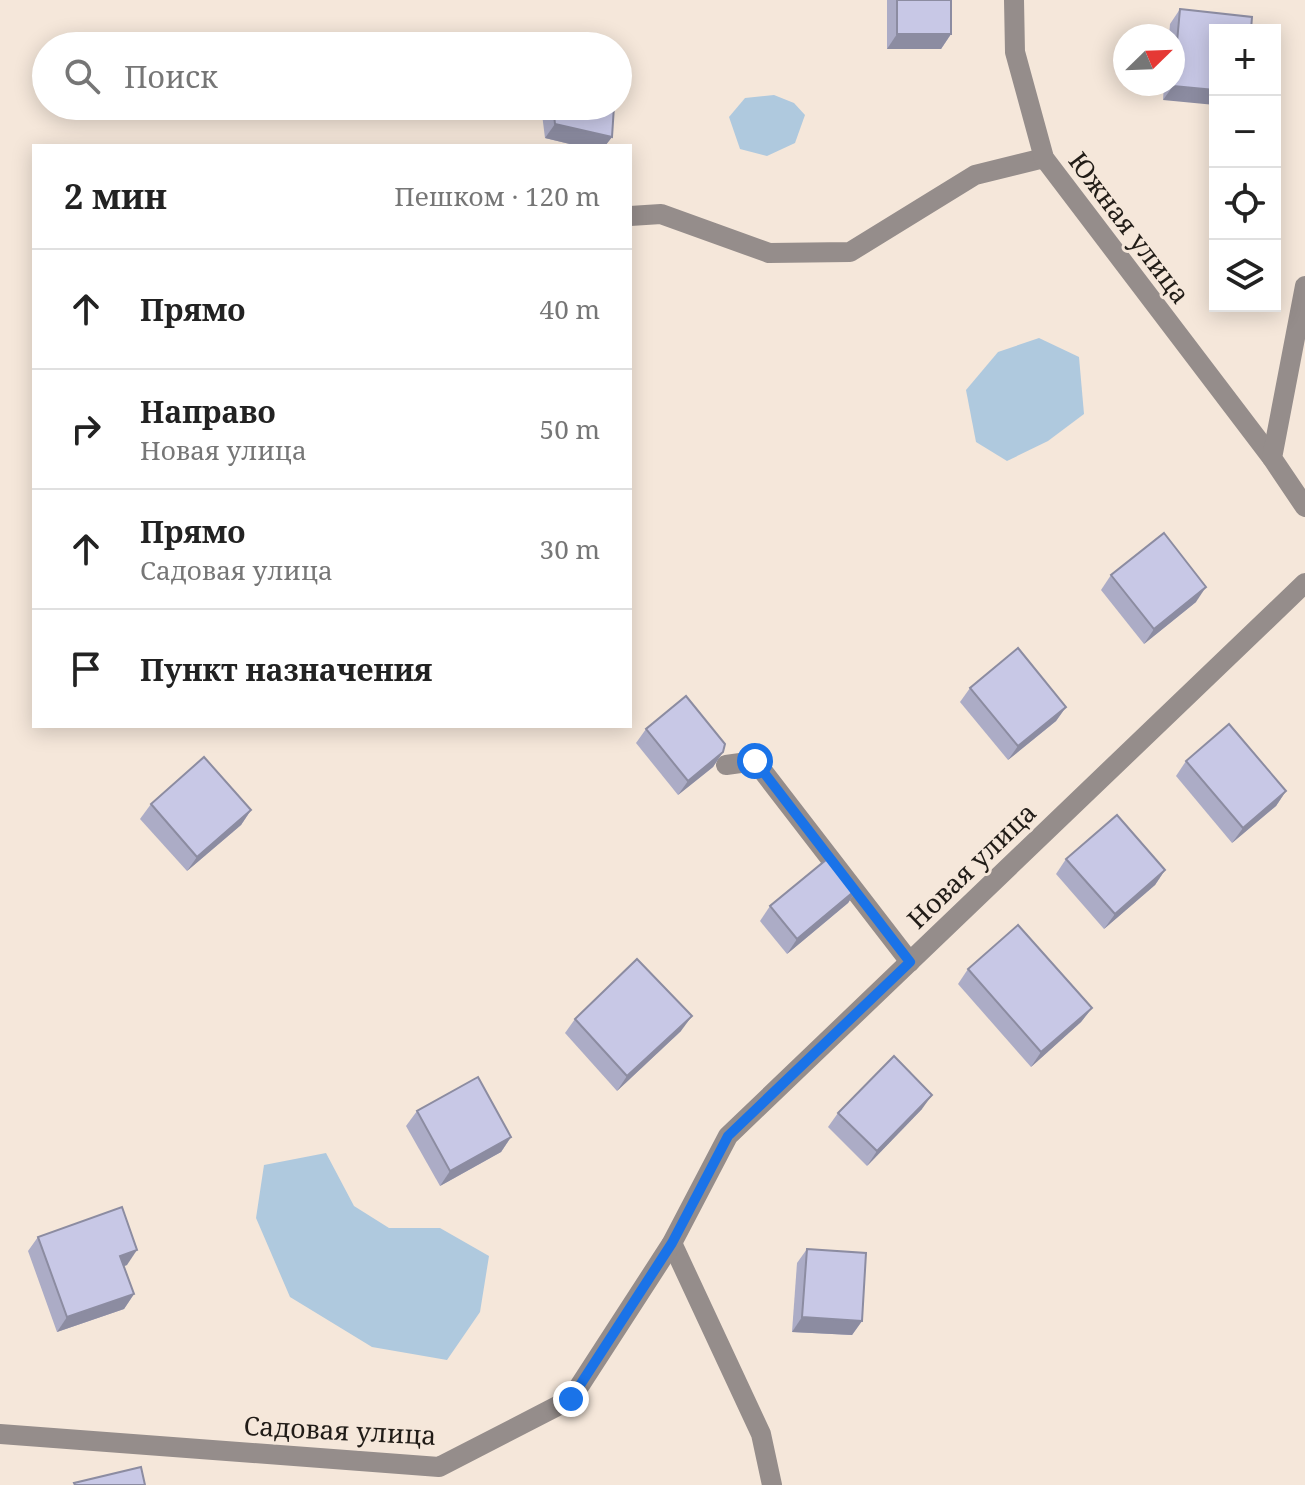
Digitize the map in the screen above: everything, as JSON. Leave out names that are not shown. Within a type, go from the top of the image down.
[{"type":"street","name":"Южная улица","points":[[1014,0],[1015,52],[1044,158],[1272,458],[1305,507]]},
{"type":"street","points":[[632,216],[661,214],[769,253],[850,252],[975,175],[1044,158]]},
{"type":"street","points":[[1272,458],[1305,286]]},
{"type":"street","name":"Новая улица","points":[[672,1243],[728,1136],[1305,583]]},
{"type":"street","points":[[726,765],[755,761],[910,962]]},
{"type":"street","points":[[672,1243],[761,1434],[772,1485]]},
{"type":"street","name":"Садовая улица","points":[[0,1434],[439,1467],[571,1399],[672,1243]]},
{"type":"water","points":[[774,95],[794,103],[805,115],[795,143],[767,156],[740,149],[729,117],[745,98]]},
{"type":"water","points":[[1039,338],[1079,357],[1084,414],[1048,441],[1007,461],[976,442],[966,390],[998,352]]},
{"type":"water","points":[[326,1153],[354,1206],[389,1228],[440,1228],[489,1256],[480,1312],[447,1360],[372,1347],[290,1297],[256,1218],[264,1165]]},
{"type":"building","points":[[897,0],[951,0],[951,34],[897,34]]},
{"type":"building","points":[[1180,9],[1252,17],[1251,24],[1209,24],[1209,89],[1185,87],[1185,24],[1179,24]]},
{"type":"building","points":[[555,120],[613,120],[612,137],[555,124]]},
{"type":"building","points":[[1164,533],[1206,587],[1154,629],[1111,575]]},
{"type":"building","points":[[1018,648],[1066,707],[1018,746],[970,688]]},
{"type":"building","points":[[686,696],[725,744],[723,752],[688,781],[646,729]]},
{"type":"building","points":[[1229,724],[1286,791],[1243,828],[1186,761]]},
{"type":"building","points":[[204,757],[251,810],[197,857],[151,804]]},
{"type":"building","points":[[1117,815],[1165,870],[1115,914],[1066,859]]},
{"type":"building","points":[[832,855],[858,888],[797,939],[770,906]]},
{"type":"building","points":[[1018,925],[1092,1008],[1041,1052],[968,969]]},
{"type":"building","points":[[637,959],[692,1016],[627,1076],[575,1019]]},
{"type":"building","points":[[894,1056],[932,1095],[877,1151],[838,1113]]},
{"type":"building","points":[[478,1077],[511,1137],[450,1171],[417,1111]]},
{"type":"building","points":[[122,1207],[137,1250],[120,1256],[134,1294],[67,1317],[38,1237]]},
{"type":"building","points":[[807,1249],[866,1253],[862,1321],[802,1317]]},
{"type":"building","points":[[141,1467],[145,1485],[74,1483]]},
{"type":"route","points":[[571,1399],[672,1243],[728,1136],[910,962],[755,761]]}]
